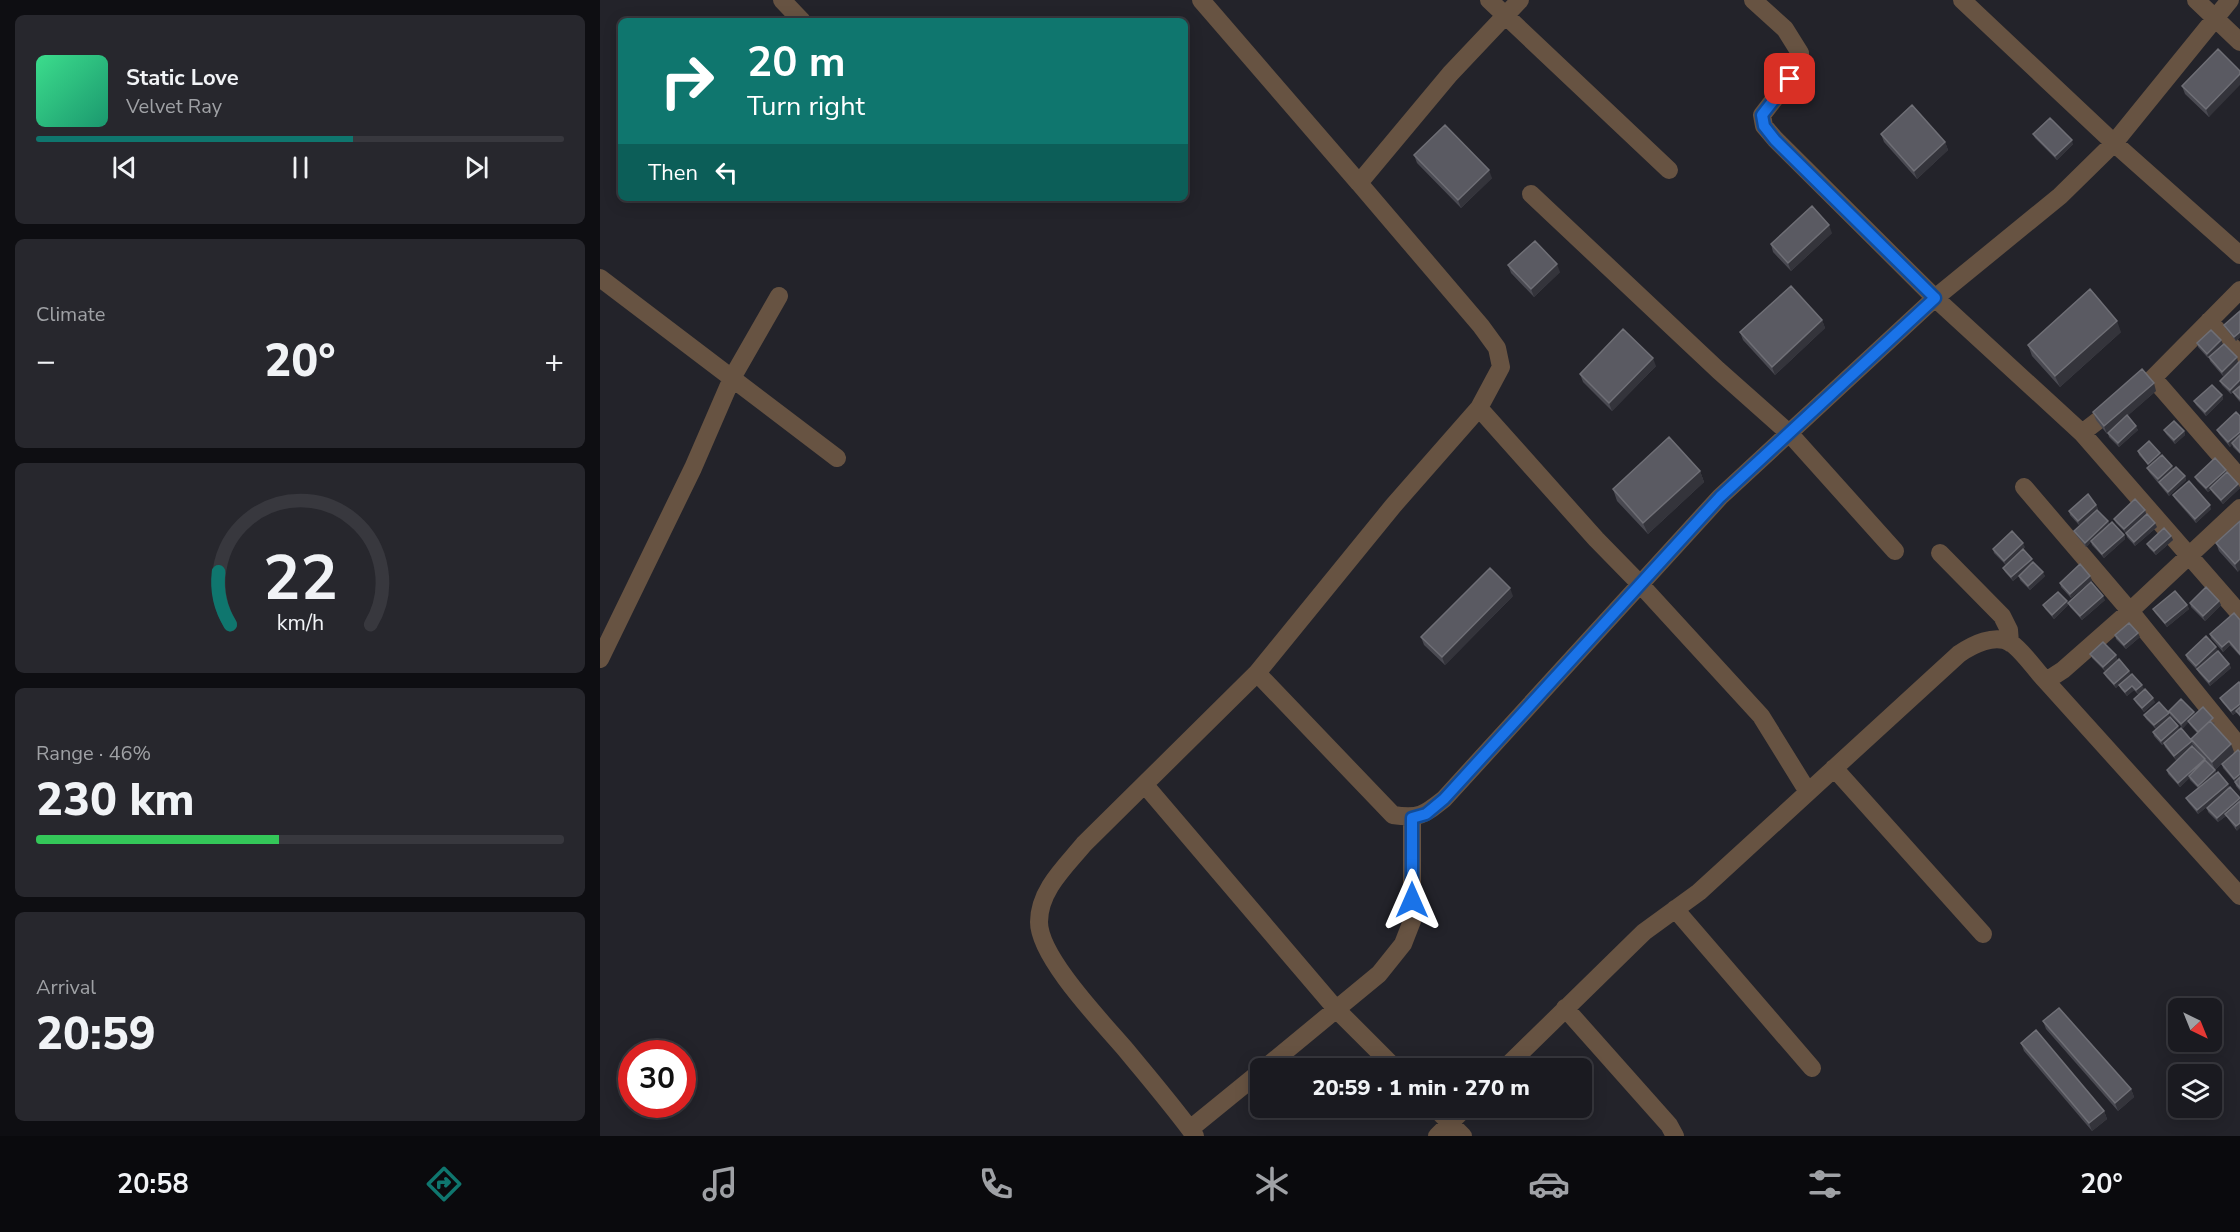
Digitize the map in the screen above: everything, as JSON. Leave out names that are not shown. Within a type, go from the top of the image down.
[{"type":"street","points":[[782,0],[799,18]]},
{"type":"street","points":[[1201,0],[1481,326],[1497,348],[1501,367],[1479,408],[1393,506],[1257,673],[1084,844],[1061,871],[1041,904],[1039,923],[1046,946],[1071,985],[1193,1133],[1250,1081]]},
{"type":"street","points":[[1490,0],[1669,170]]},
{"type":"street","points":[[1359,183],[1450,74],[1520,0]]},
{"type":"street","points":[[1753,0],[1785,29],[1800,53],[1800,66],[1762,115],[1764,126],[1775,140],[1935,298],[2082,432],[2240,614]]},
{"type":"street","points":[[1962,0],[2114,143],[2240,255]]},
{"type":"street","points":[[2196,0],[2240,42]]},
{"type":"street","points":[[1257,673],[1393,815],[1412,818],[1426,814],[1444,799],[1720,497],[1935,298],[2060,196],[2114,143],[2230,0]]},
{"type":"street","points":[[1531,194],[1718,370],[1790,434],[1895,551]]},
{"type":"street","points":[[600,278],[837,458]]},
{"type":"street","points":[[2082,432],[2153,378],[2240,290]]},
{"type":"street","points":[[600,659],[693,468],[732,378],[779,296]]},
{"type":"street","points":[[2209,321],[2240,355]]},
{"type":"street","points":[[2153,378],[2240,478]]},
{"type":"street","points":[[1479,408],[1596,539],[1761,716],[1808,792]]},
{"type":"street","points":[[2024,487],[2130,611],[2240,747]]},
{"type":"street","points":[[2046,681],[2063,670],[2130,611],[2240,508]]},
{"type":"street","points":[[1940,553],[2002,616],[2009,630],[2010,643]]},
{"type":"street","points":[[1515,1058],[1644,932],[1699,892],[1959,654],[1972,645],[1996,639],[2010,643],[2240,896]]},
{"type":"street","points":[[1834,768],[1983,934]]},
{"type":"street","points":[[1145,785],[1336,1009],[1385,1058]]},
{"type":"street","points":[[1277,1058],[1379,974],[1403,944],[1412,921],[1412,818]]},
{"type":"street","points":[[1675,909],[1812,1068]]},
{"type":"street","points":[[1565,1008],[1669,1125],[1675,1136]]},
{"type":"street","points":[[1437,1136],[1457,1129],[1446,1118]]},
{"type":"building","points":[[2218,49],[2240,71],[2240,74],[2206,109],[2182,86]]},
{"type":"building","points":[[1912,105],[1945,142],[1914,171],[1881,134]]},
{"type":"building","points":[[2050,118],[2072,140],[2055,156],[2033,134]]},
{"type":"building","points":[[1445,125],[1489,170],[1458,200],[1414,155]]},
{"type":"building","points":[[1812,206],[1829,225],[1788,263],[1771,244]]},
{"type":"building","points":[[1535,241],[1557,264],[1531,289],[1508,265]]},
{"type":"building","points":[[1791,286],[1822,320],[1772,367],[1740,332]]},
{"type":"building","points":[[2090,289],[2117,321],[2055,376],[2028,345]]},
{"type":"building","points":[[2240,311],[2240,332],[2234,337],[2224,325]]},
{"type":"building","points":[[1623,329],[1653,358],[1609,403],[1580,374]]},
{"type":"building","points":[[2211,330],[2221,340],[2207,354],[2197,343]]},
{"type":"building","points":[[2224,344],[2237,357],[2222,372],[2209,357]]},
{"type":"building","points":[[2240,361],[2240,380],[2230,390],[2220,381]]},
{"type":"building","points":[[2142,369],[2154,383],[2104,426],[2093,412]]},
{"type":"building","points":[[2212,385],[2222,395],[2205,412],[2194,401]]},
{"type":"building","points":[[2240,386],[2240,399],[2233,392]]},
{"type":"building","points":[[2236,412],[2240,416],[2240,432],[2228,442],[2217,430]]},
{"type":"building","points":[[2127,415],[2136,426],[2118,443],[2108,433]]},
{"type":"building","points":[[2174,421],[2184,431],[2174,440],[2164,430]]},
{"type":"building","points":[[2240,435],[2240,452],[2232,443]]},
{"type":"building","points":[[1669,437],[1700,471],[1643,523],[1613,489]]},
{"type":"building","points":[[2149,441],[2160,453],[2148,464],[2138,451]]},
{"type":"building","points":[[2162,455],[2172,466],[2158,479],[2147,468]]},
{"type":"building","points":[[2215,458],[2226,470],[2206,488],[2195,477]]},
{"type":"building","points":[[2176,467],[2185,476],[2168,492],[2159,482]]},
{"type":"building","points":[[2227,472],[2238,484],[2221,500],[2210,488]]},
{"type":"building","points":[[2189,481],[2210,505],[2195,519],[2173,495]]},
{"type":"building","points":[[2088,494],[2096,505],[2078,521],[2069,511]]},
{"type":"building","points":[[2135,499],[2145,510],[2124,529],[2114,519]]},
{"type":"building","points":[[2097,510],[2108,521],[2085,543],[2074,531]]},
{"type":"building","points":[[2147,514],[2155,523],[2134,542],[2126,533]]},
{"type":"building","points":[[2240,521],[2240,559],[2235,564],[2216,543]]},
{"type":"building","points":[[2112,522],[2124,535],[2102,554],[2091,541]]},
{"type":"building","points":[[2164,528],[2171,536],[2154,551],[2147,544]]},
{"type":"building","points":[[2012,531],[2023,543],[2004,561],[1993,549]]},
{"type":"building","points":[[2023,549],[2032,559],[2011,577],[2003,568]]},
{"type":"building","points":[[2033,562],[2043,572],[2028,586],[2019,576]]},
{"type":"building","points":[[2080,564],[2090,576],[2070,594],[2060,583]]},
{"type":"building","points":[[1490,568],[1510,588],[1442,657],[1421,637]]},
{"type":"building","points":[[2091,582],[2103,596],[2080,616],[2068,603]]},
{"type":"building","points":[[2206,587],[2219,601],[2203,616],[2190,603]]},
{"type":"building","points":[[2175,591],[2187,605],[2165,623],[2153,609]]},
{"type":"building","points":[[2058,592],[2067,601],[2052,615],[2043,605]]},
{"type":"building","points":[[2234,613],[2240,620],[2240,654],[2229,641],[2222,647],[2210,634]]},
{"type":"building","points":[[2129,623],[2138,633],[2124,645],[2115,635]]},
{"type":"building","points":[[2206,636],[2216,647],[2196,666],[2186,655]]},
{"type":"building","points":[[2103,642],[2116,655],[2103,667],[2090,654]]},
{"type":"building","points":[[2218,651],[2229,664],[2209,682],[2197,669]]},
{"type":"building","points":[[2119,659],[2129,671],[2114,684],[2104,673]]},
{"type":"building","points":[[2132,674],[2142,685],[2136,690],[2132,686],[2125,692],[2119,685]]},
{"type":"building","points":[[2239,682],[2240,704],[2231,711],[2220,698]]},
{"type":"building","points":[[2145,689],[2153,698],[2142,708],[2134,699]]},
{"type":"building","points":[[2181,699],[2194,712],[2181,724],[2169,711]]},
{"type":"building","points":[[2159,702],[2169,713],[2154,725],[2144,715]]},
{"type":"building","points":[[2203,707],[2213,718],[2198,732],[2188,721]]},
{"type":"building","points":[[2170,717],[2178,726],[2161,741],[2153,732]]},
{"type":"building","points":[[2210,721],[2231,744],[2212,762],[2191,739]]},
{"type":"building","points":[[2181,728],[2192,741],[2174,756],[2164,743]]},
{"type":"building","points":[[2192,746],[2205,759],[2178,783],[2167,770]]},
{"type":"building","points":[[2238,750],[2240,752],[2240,774],[2234,779],[2222,764]]},
{"type":"building","points":[[2205,760],[2215,770],[2198,786],[2189,776]]},
{"type":"building","points":[[2218,772],[2228,784],[2197,810],[2186,798]]},
{"type":"building","points":[[2240,777],[2240,788],[2235,782]]},
{"type":"building","points":[[2230,787],[2240,798],[2217,818],[2207,808]]},
{"type":"building","points":[[2240,801],[2240,823],[2236,826],[2225,814]]},
{"type":"building","points":[[2059,1008],[2131,1089],[2115,1103],[2043,1021]]},
{"type":"building","points":[[2036,1030],[2104,1111],[2089,1123],[2021,1043]]},
{"type":"route","points":[[1412,900],[1412,818],[1426,814],[1444,799],[1720,497],[1935,298],[1775,140],[1764,126],[1762,115],[1790,79]]}]
